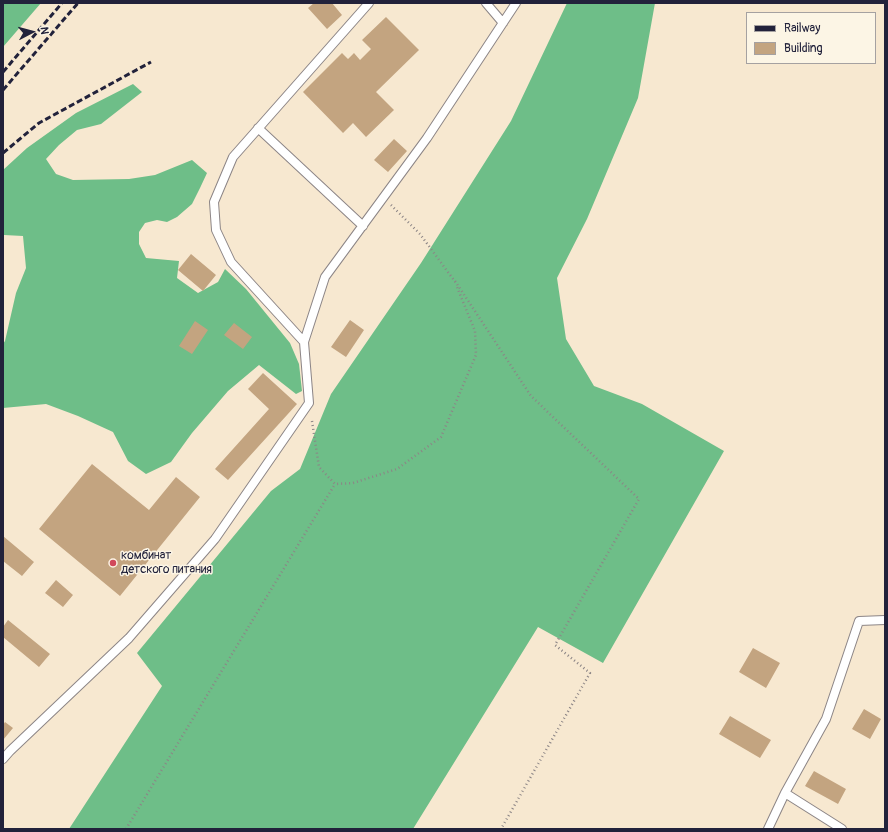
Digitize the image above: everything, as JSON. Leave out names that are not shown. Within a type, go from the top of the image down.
[{"type":"lane","points":[[304,342],[231,262],[216,230],[214,202],[233,157],[369,3]]},
{"type":"lane","points":[[486,3],[503,23]]},
{"type":"lane","points":[[3,759],[10,750],[129,638],[215,539],[310,403],[304,342],[325,277],[427,138],[516,3]]},
{"type":"lane","points":[[258,128],[363,226]]},
{"type":"lane","points":[[768,829],[785,794],[826,720],[859,621],[885,620]]},
{"type":"lane","points":[[785,794],[842,829]]},
{"type":"path","points":[[384,198],[420,234],[455,281],[531,396],[639,499],[555,645],[590,673],[501,829]]},
{"type":"path","points":[[310,403],[318,467],[335,484],[353,483],[397,469],[441,437],[476,355],[475,331],[455,281]]},
{"type":"path","points":[[126,829],[335,484]]},
{"type":"green space","points":[[3,3],[41,3],[3,47]]},
{"type":"green space","points":[[567,3],[655,3],[638,98],[587,219],[557,278],[566,339],[594,386],[642,404],[724,451],[603,663],[538,627],[413,829],[69,829],[162,686],[137,653],[271,491],[300,469],[331,394],[421,263],[511,121]]},
{"type":"green space","points":[[133,84],[142,92],[101,124],[77,130],[59,145],[46,159],[56,174],[73,180],[129,179],[155,175],[192,160],[207,173],[192,204],[177,217],[167,222],[157,220],[145,223],[139,232],[139,244],[146,258],[179,261],[177,278],[198,293],[218,282],[225,269],[246,289],[290,343],[299,364],[302,391],[296,394],[259,365],[228,391],[192,433],[171,462],[146,474],[128,461],[113,432],[78,416],[46,404],[3,408],[3,344],[16,293],[26,268],[23,236],[4,235],[3,244],[3,170],[27,148],[76,113]]},
{"type":"building","points":[[314,3],[332,3],[342,15],[327,29],[308,8]]},
{"type":"building","points":[[386,17],[419,50],[376,92],[394,110],[366,137],[353,123],[343,133],[303,92],[342,53],[348,59],[354,53],[360,60],[371,49],[362,40]]},
{"type":"building","points":[[394,139],[407,151],[388,172],[374,160]]},
{"type":"building","points":[[191,254],[216,275],[203,291],[178,270]]},
{"type":"building","points":[[350,320],[364,330],[346,357],[331,347]]},
{"type":"building","points":[[195,321],[208,330],[192,354],[179,346]]},
{"type":"building","points":[[234,323],[252,337],[243,349],[224,335]]},
{"type":"building","points":[[263,373],[297,404],[228,480],[215,469],[269,409],[248,389]]},
{"type":"building","name":"комбинат детского питания","points":[[92,464],[149,510],[176,477],[200,497],[120,596],[39,529]]},
{"type":"building","points":[[3,536],[34,562],[22,576],[3,561]]},
{"type":"building","points":[[56,580],[73,595],[63,607],[45,593]]},
{"type":"building","points":[[8,620],[50,654],[39,667],[3,637],[3,627]]},
{"type":"building","points":[[753,648],[780,663],[766,688],[739,672]]},
{"type":"building","points":[[864,709],[881,719],[870,739],[852,729]]},
{"type":"building","points":[[730,716],[771,740],[760,758],[719,734]]},
{"type":"building","points":[[5,722],[13,728],[3,740],[3,725]]},
{"type":"building","points":[[814,771],[846,789],[838,804],[805,786]]},
{"type":"railway","points":[[3,72],[62,3]]},
{"type":"railway","points":[[3,90],[78,3]]},
{"type":"railway","points":[[3,153],[39,123],[151,62]]},
{"type":"place","name":"комбинат детского питания","points":[[113,563]]}]
